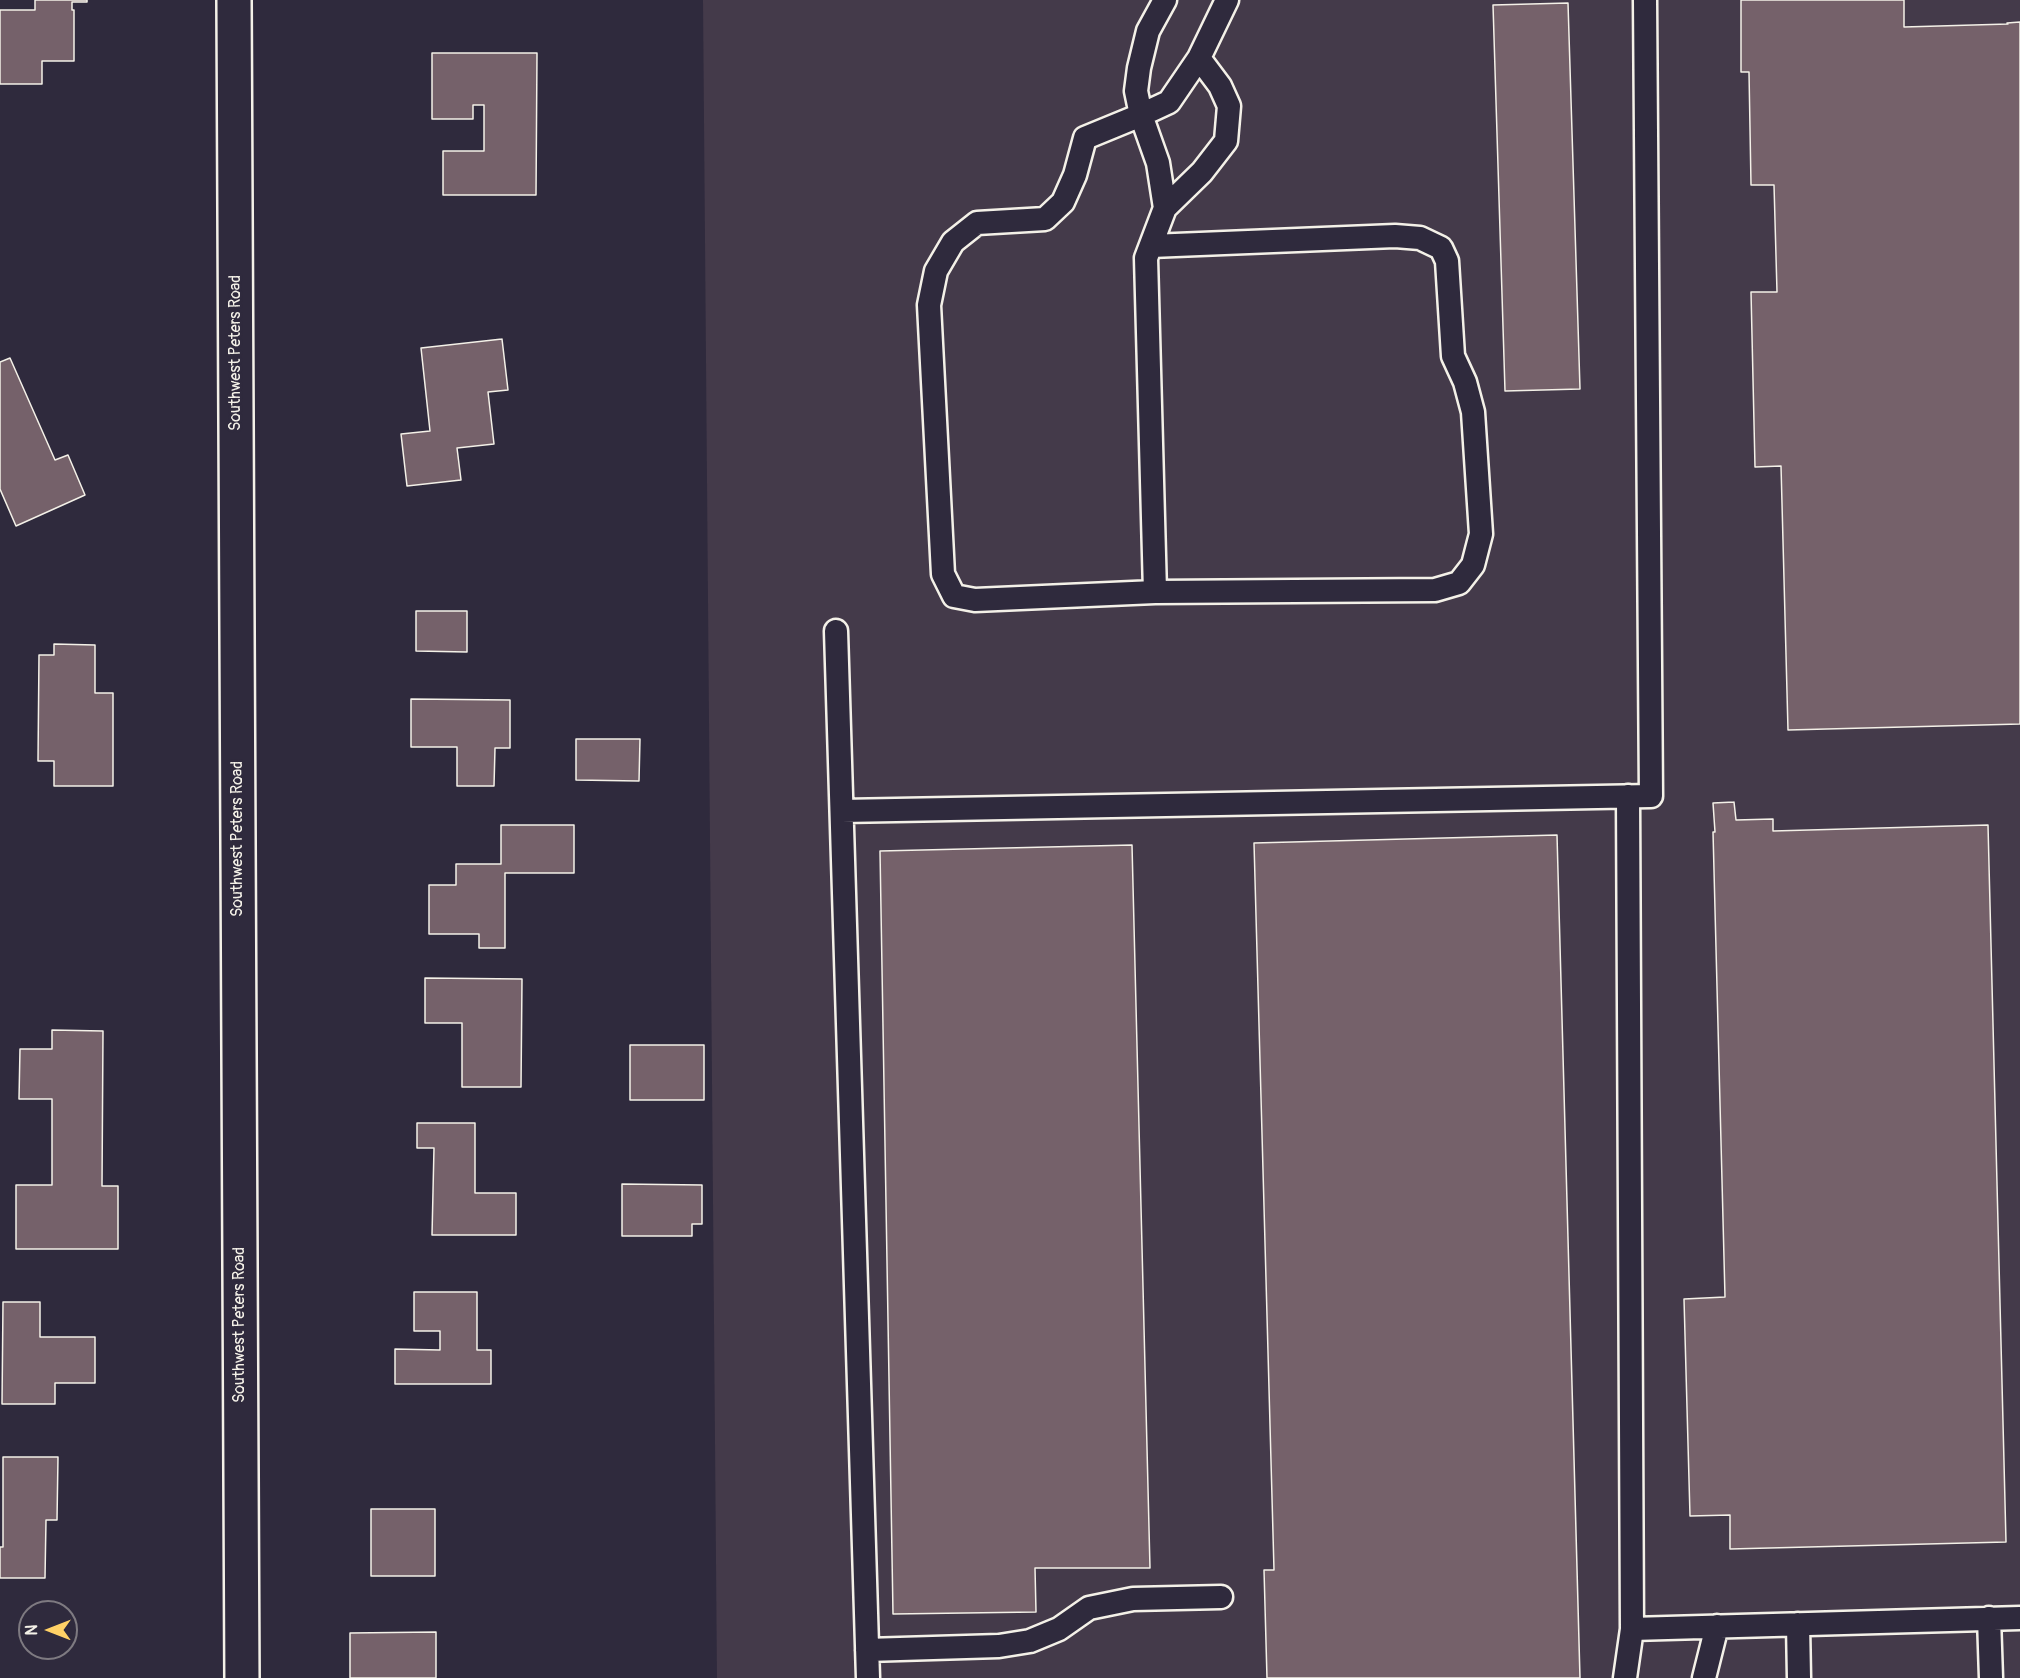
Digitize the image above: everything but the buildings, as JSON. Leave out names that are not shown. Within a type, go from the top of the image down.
[{"type":"street","name":"Southwest Peters Road","points":[[234,0],[242,1678]]},
{"type":"lane","points":[[1165,0],[1148,31],[1136,91],[1141,115],[1158,163],[1165,208]]},
{"type":"lane","points":[[1151,246],[1395,236],[1420,238],[1441,248],[1447,261],[1453,356],[1465,382],[1473,412],[1481,534],[1473,565],[1459,583],[1435,590],[1155,592],[975,600],[954,596],[943,574],[929,305],[936,271],[953,242],[977,223],[1045,219],[1062,202],[1075,174],[1085,138],[1169,102],[1198,58],[1227,0]]},
{"type":"lane","points":[[842,811],[1651,796],[1645,0]]},
{"type":"lane","points":[[1155,592],[1146,258],[1165,208],[1202,172],[1226,141],[1229,106],[1220,86],[1198,58]]},
{"type":"lane","points":[[836,631],[868,1678]]},
{"type":"lane","points":[[1625,1678],[1632,1629],[1628,796]]},
{"type":"lane","points":[[867,1650],[999,1646],[1030,1641],[1059,1629],[1089,1608],[1133,1599],[1221,1597]]},
{"type":"lane","points":[[1989,1618],[1991,1678]]},
{"type":"lane","points":[[1632,1629],[2020,1618]]},
{"type":"lane","points":[[1798,1624],[1799,1678]]},
{"type":"lane","points":[[1704,1678],[1717,1626]]},
{"type":"shaded area","points":[[703,0],[2020,0],[2020,1678],[717,1678]]}]
